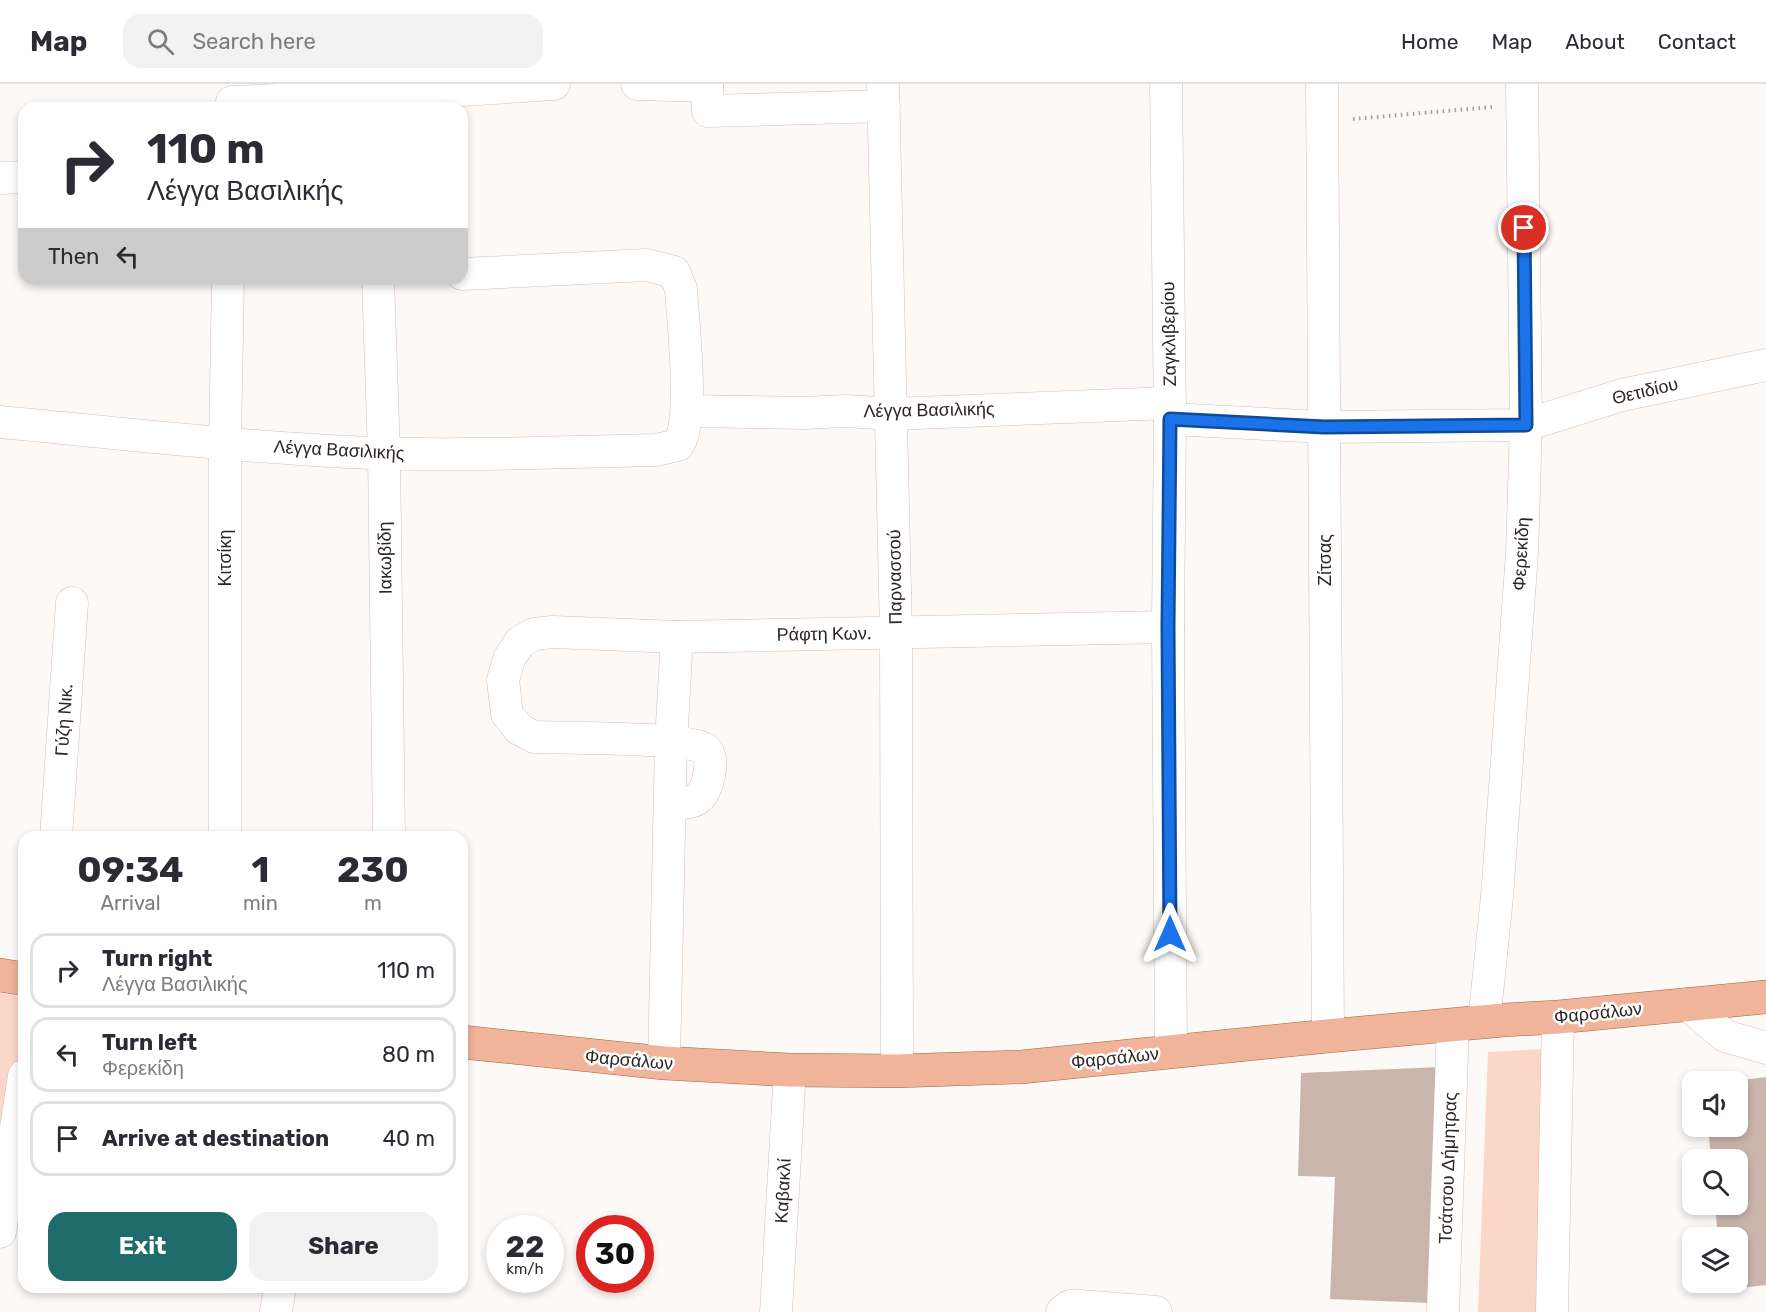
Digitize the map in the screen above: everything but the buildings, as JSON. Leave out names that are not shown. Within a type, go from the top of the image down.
[{"type":"main road","points":[[0,975],[18,978]]},
{"type":"main road","name":"Φαρσάλων","points":[[468,1043],[664,1063],[790,1070],[897,1071],[1021,1067],[1328,1036],[1766,997]]},
{"type":"street","points":[[232,98],[370,96],[554,84]]},
{"type":"street","points":[[638,84],[707,85],[708,111],[884,95]]},
{"type":"street","name":"Ζαγκλιβερίου","points":[[1166,84],[1170,411],[1168,627],[1171,1052]]},
{"type":"street","name":"Ζίτσας","points":[[1322,84],[1328,1036]]},
{"type":"street","name":"Φερεκίδη","points":[[1468,1024],[1497,897],[1522,553],[1526,425],[1523,94]]},
{"type":"street","name":"Παρνασσού","points":[[884,95],[896,633],[897,1071]]},
{"type":"street","points":[[0,178],[18,177]]},
{"type":"street","points":[[468,274],[647,265],[674,272],[681,289],[688,411]]},
{"type":"street","name":"Κιτσίκη","points":[[225,831],[225,443],[228,285]]},
{"type":"street","name":"Ιακωβίδη","points":[[378,285],[384,452],[389,831]]},
{"type":"street","name":"Θετιδίου","points":[[1526,425],[1622,395],[1766,365]]},
{"type":"street","name":"Λέγγα Βασιλικής","points":[[0,422],[225,443],[350,452],[426,454],[669,448],[678,445],[685,432],[688,411],[803,413],[846,411],[892,414],[1170,411],[1324,427],[1526,425]]},
{"type":"street","name":"Γύζη Νικ.","points":[[56,831],[72,603]]},
{"type":"street","name":"Ράφτη Κων.","points":[[671,742],[534,737],[519,729],[507,714],[503,680],[509,659],[520,642],[534,634],[553,632],[677,637],[1168,627]]},
{"type":"street","points":[[664,1063],[671,742],[677,637]]},
{"type":"street","points":[[1687,1004],[1725,1036],[1766,1048]]},
{"type":"street","points":[[1552,1312],[1558,1017]]},
{"type":"street","name":"Τσάτσου Δήμητρας","points":[[1443,1312],[1468,1024]]},
{"type":"street","name":"Καβακλί","points":[[776,1312],[790,1070]]},
{"type":"street","points":[[0,1232],[18,1115]]},
{"type":"street","points":[[276,1312],[279,1293]]},
{"type":"street","points":[[1062,1312],[1070,1306],[1156,1312]]},
{"type":"path","points":[[1322,121],[1523,94]]},
{"type":"shaded area","points":[[0,993],[18,996],[18,1062],[0,1192]]},
{"type":"shaded area","points":[[1545,1049],[1536,1312],[1478,1312],[1488,1052]]},
{"type":"route","points":[[1170,934],[1168,627],[1170,419],[1324,427],[1526,425],[1524,228]]}]
